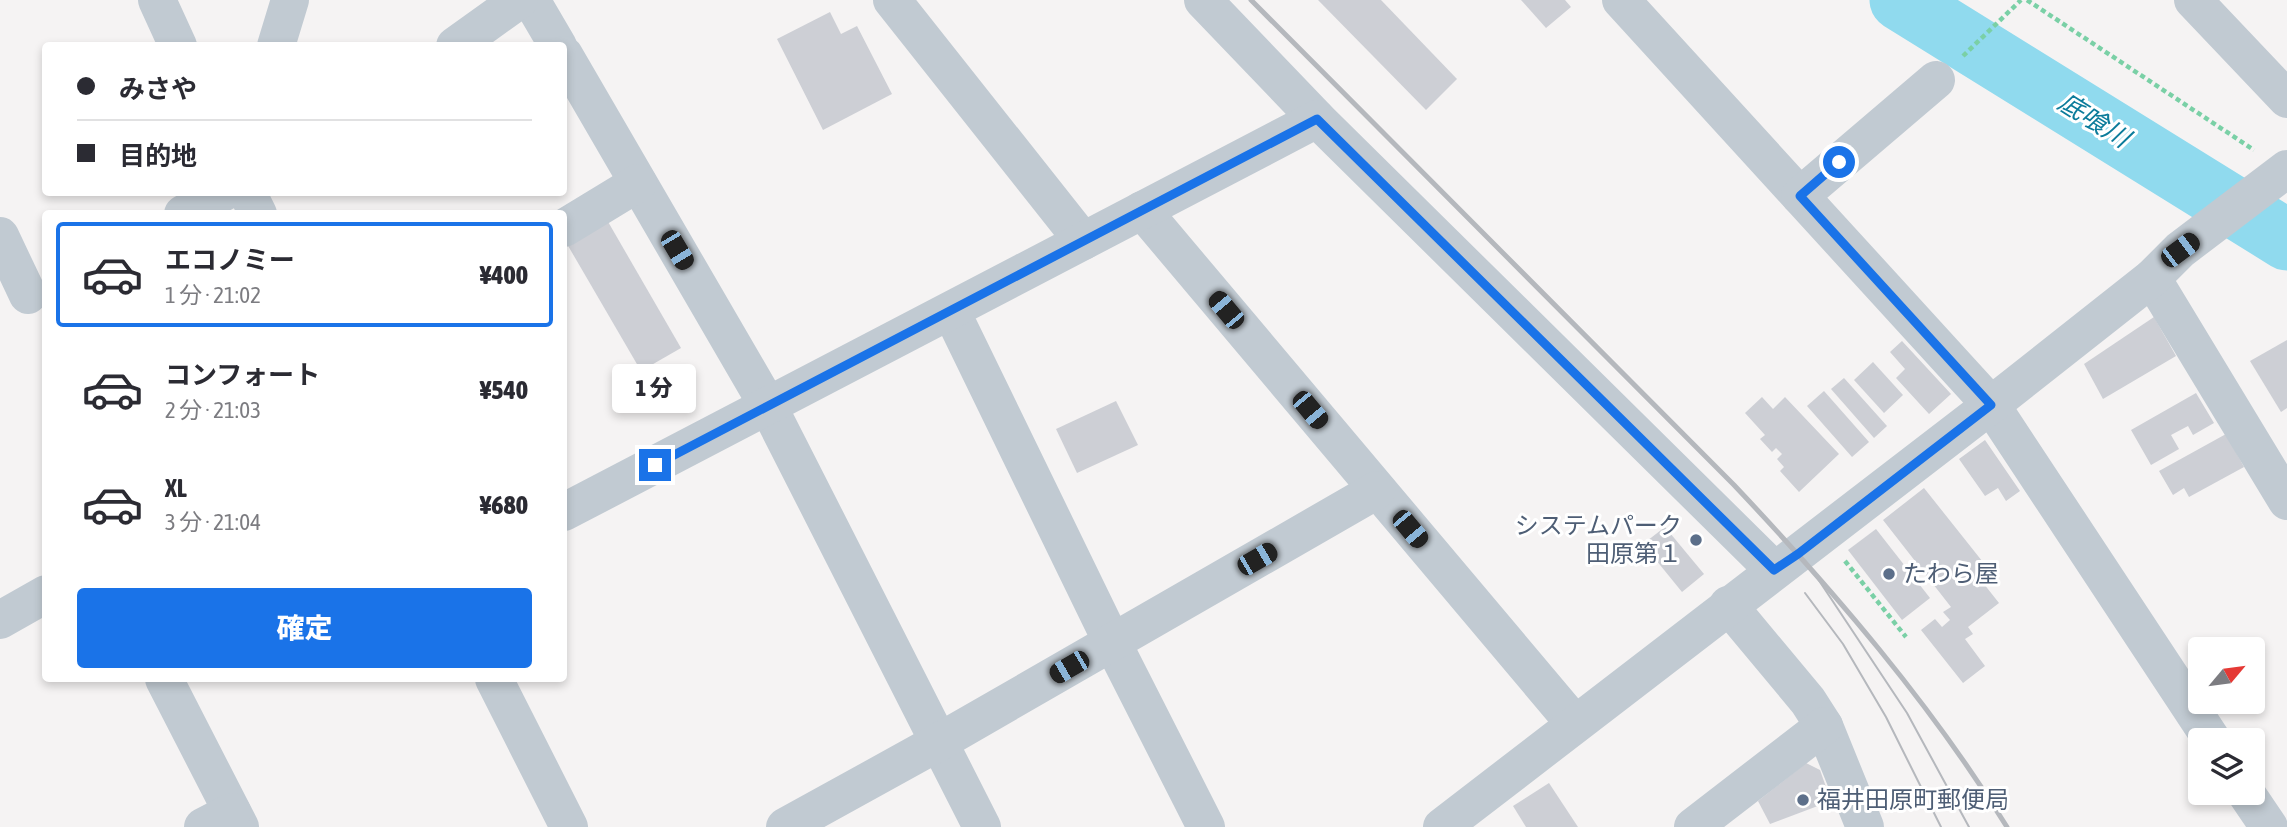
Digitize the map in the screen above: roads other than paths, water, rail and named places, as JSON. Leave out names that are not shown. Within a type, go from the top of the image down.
[{"type":"street","points":[[157,0],[176,42]]},
{"type":"street","points":[[277,42],[290,0]]},
{"type":"street","points":[[461,42],[519,0]]},
{"type":"street","points":[[531,0],[556,42]]},
{"type":"street","points":[[892,0],[1083,241]]},
{"type":"street","points":[[1203,0],[1317,119],[1774,570]]},
{"type":"street","points":[[1621,0],[1991,405],[2203,728]]},
{"type":"street","points":[[2193,0],[2287,99]]},
{"type":"street","points":[[567,60],[768,406],[982,827]]},
{"type":"street","points":[[1800,196],[1950,68]]},
{"type":"street","points":[[567,510],[1317,119]]},
{"type":"street","points":[[1442,827],[1991,405],[2152,278],[2180,250],[2282,173]]},
{"type":"street","points":[[567,226],[638,183]]},
{"type":"street","points":[[190,210],[216,196]]},
{"type":"street","points":[[1142,211],[1575,724]]},
{"type":"street","points":[[0,236],[24,297]]},
{"type":"street","points":[[2152,278],[2287,501]]},
{"type":"street","points":[[951,311],[1112,642],[1206,827]]},
{"type":"street","points":[[785,827],[939,742],[1377,490]]},
{"type":"street","points":[[3,613],[42,596]]},
{"type":"street","points":[[1728,605],[1808,701],[1824,726],[1865,827]]},
{"type":"street","points":[[165,682],[225,822]]},
{"type":"street","points":[[496,682],[569,827]]},
{"type":"street","points":[[1693,827],[1824,726]]},
{"type":"street","points":[[2254,805],[2269,827]]},
{"type":"waterway","name":"底喰川","points":[[1900,0],[2287,240]]},
{"type":"tram line","points":[[1818,579],[1907,713],[1969,827]]},
{"type":"tram line","points":[[1805,593],[1843,644],[1886,717],[1941,827]]},
{"type":"railway","points":[[1251,0],[1771,525],[1844,607],[1913,692],[1978,781],[2007,827]]},
{"type":"place","name":"システムパーク 田原第１","points":[[1696,540]]},
{"type":"place","name":"たわら屋","points":[[1889,574]]},
{"type":"place","name":"福井田原町郵便局","points":[[1803,800]]}]
